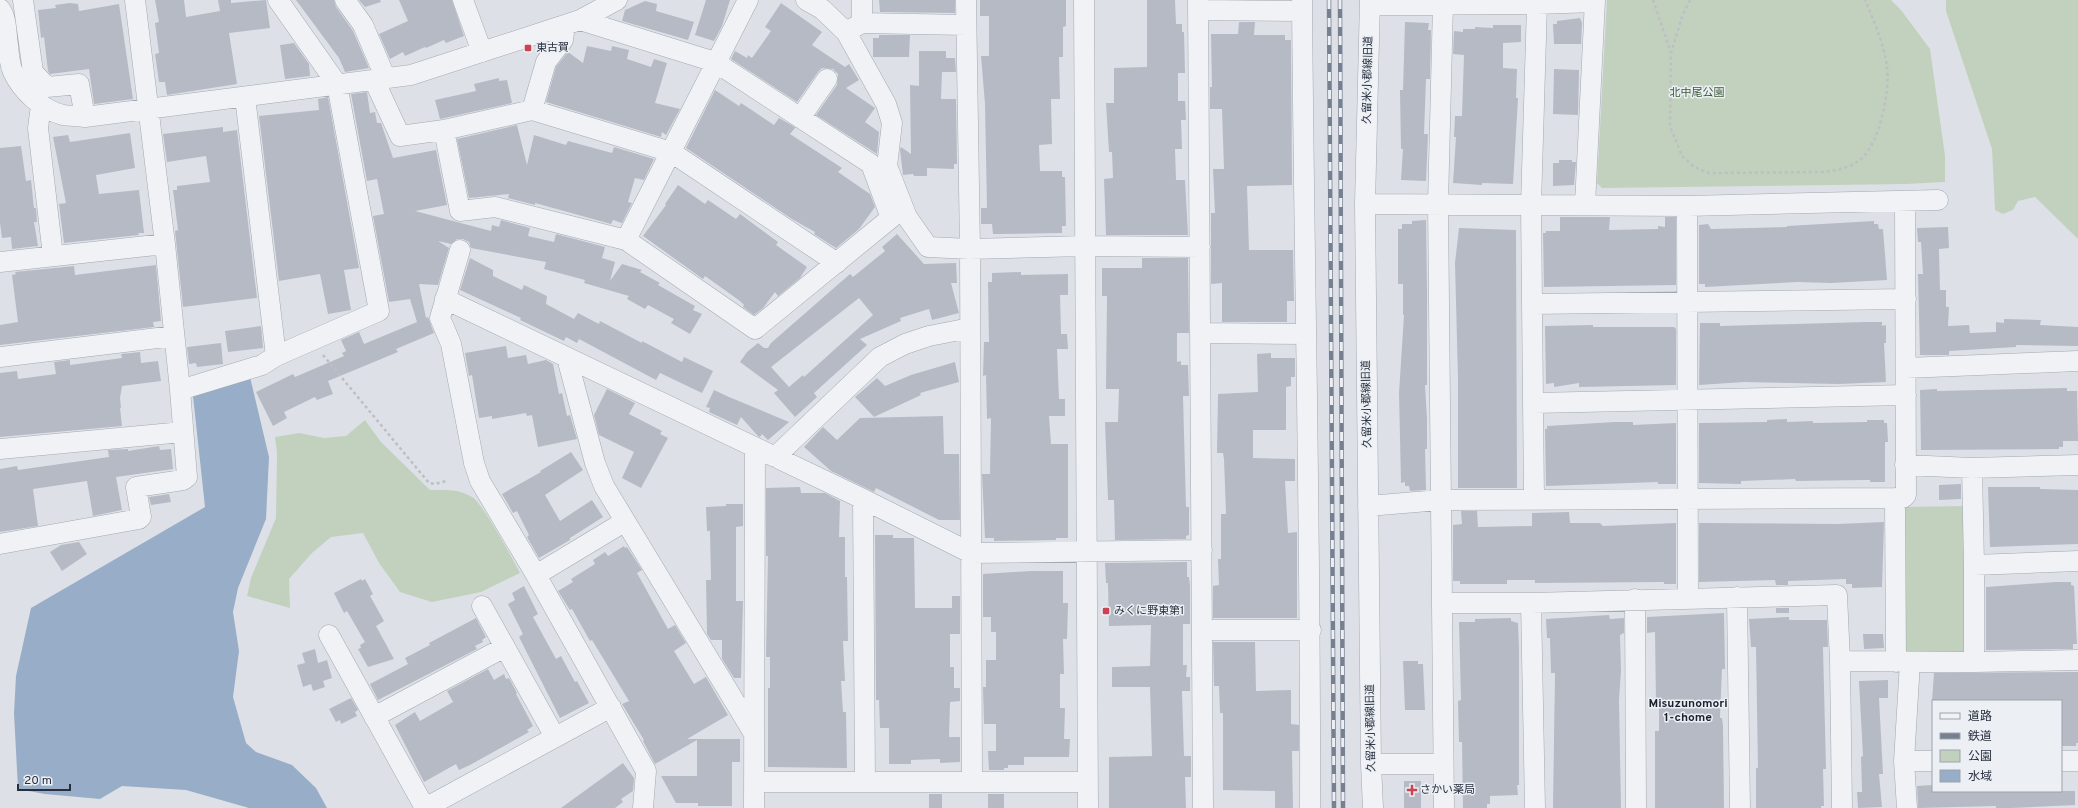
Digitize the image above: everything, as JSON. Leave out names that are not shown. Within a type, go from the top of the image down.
[{"type":"street","points":[[23,0],[33,72],[47,87],[79,84],[85,116]]},
{"type":"street","points":[[0,544],[139,519],[141,516],[136,487],[183,480],[187,477],[180,390],[165,244],[135,0]]},
{"type":"street","points":[[180,390],[262,365],[276,356],[379,311],[337,84],[278,0]]},
{"type":"street","points":[[345,0],[363,25],[400,136],[444,130],[532,110],[671,152],[837,263]]},
{"type":"street","points":[[463,0],[482,52]]},
{"type":"street","points":[[0,9],[4,17],[13,72],[26,90],[41,104],[62,115],[85,116],[411,75],[573,23],[617,0]]},
{"type":"street","points":[[626,240],[715,62],[748,0]]},
{"type":"street","points":[[806,0],[854,28],[966,25]]},
{"type":"street","points":[[862,0],[854,28],[886,104],[892,123],[887,166],[907,217],[928,247],[970,249],[1085,246],[1200,247]]},
{"type":"street","points":[[966,0],[970,249],[972,781]]},
{"type":"street","points":[[1084,0],[1088,808]]},
{"type":"street","points":[[1370,2],[1444,4],[1480,2],[1537,4],[1595,1],[1585,205]]},
{"type":"street","name":"久留米小郡線旧道","points":[[1370,2],[1365,204],[1371,764],[1373,808]]},
{"type":"street","points":[[1444,4],[1438,204],[1444,808]]},
{"type":"street","points":[[1534,498],[1531,205],[1537,4]]},
{"type":"street","points":[[1203,808],[1199,5],[1302,6],[1305,334],[1311,630],[1310,808]]},
{"type":"street","points":[[444,130],[460,211],[495,207],[626,240],[755,329],[891,218],[870,164],[715,62],[573,23]]},
{"type":"street","points":[[532,110],[546,62],[563,40],[573,23]]},
{"type":"street","points":[[800,118],[827,79]]},
{"type":"street","points":[[245,96],[276,356]]},
{"type":"street","points":[[41,104],[38,128],[53,256]]},
{"type":"street","points":[[1365,204],[1686,206],[1905,202],[1938,200]]},
{"type":"street","points":[[1368,506],[1440,500],[1534,498],[1903,498],[1906,495],[1905,202]]},
{"type":"street","points":[[1686,206],[1688,598]]},
{"type":"street","points":[[0,262],[165,244]]},
{"type":"street","points":[[460,250],[440,318],[450,344],[474,463],[480,481],[536,575],[646,771],[640,805]]},
{"type":"street","points":[[1533,304],[1906,299]]},
{"type":"street","points":[[445,300],[776,457],[971,553],[1202,550]]},
{"type":"street","points":[[776,457],[880,358],[905,344],[929,336],[970,328]]},
{"type":"street","points":[[1201,333],[1305,334]]},
{"type":"street","points":[[0,356],[174,336]]},
{"type":"street","points":[[568,358],[595,463],[604,486],[624,522],[754,732]]},
{"type":"street","points":[[1906,368],[2078,361]]},
{"type":"street","points":[[1533,403],[1906,395]]},
{"type":"street","points":[[0,449],[183,432]]},
{"type":"street","points":[[754,447],[754,808]]},
{"type":"street","points":[[1905,465],[1972,468],[2078,465]]},
{"type":"street","points":[[1972,468],[1974,662]]},
{"type":"street","points":[[1894,498],[1903,662],[1904,761],[1907,808]]},
{"type":"street","points":[[863,499],[865,780]]},
{"type":"street","points":[[536,575],[624,522]]},
{"type":"street","points":[[1974,565],[2078,561]]},
{"type":"street","points":[[1442,602],[1531,603],[1635,599],[1837,595],[1840,661],[1842,808]]},
{"type":"street","points":[[1737,597],[1740,808]]},
{"type":"street","points":[[1635,599],[1636,808]]},
{"type":"street","points":[[1531,603],[1536,808]]},
{"type":"street","points":[[482,606],[555,737]]},
{"type":"street","points":[[1203,630],[1311,630]]},
{"type":"street","points":[[329,635],[425,808],[611,708]]},
{"type":"street","points":[[374,717],[505,647]]},
{"type":"street","points":[[1840,661],[1974,662],[2078,660]]},
{"type":"street","points":[[1904,761],[1932,761]]},
{"type":"street","points":[[2062,761],[2078,761]]},
{"type":"street","points":[[1371,764],[1444,764]]},
{"type":"street","points":[[754,782],[865,780],[1088,782]]},
{"type":"path","points":[[1654,0],[1671,53]]},
{"type":"path","points":[[1690,0],[1682,17],[1671,53],[1670,126],[1682,156],[1694,167],[1709,173],[1824,172],[1841,170],[1862,158],[1870,147],[1880,121],[1888,87],[1887,66],[1878,33],[1865,0]]},
{"type":"path","points":[[311,341],[429,483],[435,484],[446,480]]},
{"type":"green space","name":"北中尾公園","points":[[1607,0],[1891,0],[1901,10],[1930,49],[1945,156],[1945,182],[1906,184],[1602,188],[1597,183]]},
{"type":"green space","points":[[1946,0],[2078,0],[2078,239],[2035,197],[2018,201],[2013,210],[2003,214],[1995,210],[1992,149],[1946,11]]},
{"type":"green space","points":[[365,420],[381,442],[430,490],[457,491],[467,494],[477,501],[498,532],[520,573],[481,592],[432,602],[400,592],[379,563],[363,533],[331,537],[312,553],[289,579],[290,608],[247,596],[251,578],[276,518],[277,453],[275,437],[299,433],[324,438],[346,436]]},
{"type":"green space","points":[[1967,506],[1969,654],[1902,655],[1900,507]]},
{"type":"water","points":[[250,377],[269,457],[266,519],[238,588],[233,612],[239,651],[233,697],[246,743],[256,752],[292,765],[316,788],[327,808],[249,808],[186,790],[122,786],[100,799],[45,794],[18,789],[14,713],[16,676],[31,608],[205,507],[193,396]]},
{"type":"building","points":[[155,0],[184,0],[186,17],[220,11],[218,0],[231,0],[231,3],[266,0],[270,28],[229,33],[237,84],[167,95],[165,82],[159,82],[155,54],[159,53],[155,23],[159,22]]},
{"type":"building","points":[[296,0],[334,0],[336,7],[353,31],[369,68],[345,72],[339,58]]},
{"type":"building","points":[[359,0],[380,0],[381,2],[365,7]]},
{"type":"building","points":[[399,0],[452,0],[464,36],[446,43],[444,40],[405,56],[403,52],[390,59],[379,34],[408,21]]},
{"type":"building","points":[[706,0],[730,0],[722,26],[714,41],[695,35]]},
{"type":"building","points":[[879,0],[955,0],[955,13],[880,12]]},
{"type":"building","points":[[980,0],[1066,0],[1066,26],[1063,27],[1063,57],[1059,57],[1060,99],[1051,99],[1052,144],[1039,145],[1040,171],[1062,171],[1062,177],[1065,177],[1066,226],[1062,226],[1062,233],[993,234],[992,224],[981,224],[981,208],[987,208],[985,104],[981,56],[989,56],[989,16],[980,16]]},
{"type":"building","points":[[1147,0],[1175,0],[1176,24],[1182,24],[1182,32],[1184,32],[1185,73],[1178,73],[1178,101],[1185,101],[1186,120],[1181,120],[1182,149],[1175,149],[1176,180],[1185,180],[1188,235],[1106,235],[1104,179],[1113,178],[1112,152],[1109,152],[1106,103],[1114,103],[1114,68],[1147,67]]},
{"type":"building","points":[[645,1],[657,4],[656,11],[694,22],[688,40],[622,21],[625,10]]},
{"type":"building","points":[[70,3],[78,4],[79,11],[119,4],[133,99],[94,104],[89,69],[50,74],[48,71],[44,37],[41,38],[38,10],[56,8],[55,5]]},
{"type":"building","points":[[781,3],[822,32],[812,45],[845,67],[849,64],[859,80],[846,88],[875,108],[865,122],[879,132],[877,154],[816,115],[837,85],[838,74],[833,69],[822,68],[797,102],[731,59],[735,51],[747,58],[748,55],[752,58],[771,31],[765,27]]},
{"type":"building","points":[[1580,18],[1582,23],[1581,44],[1554,44],[1553,24],[1557,24],[1557,21]]},
{"type":"building","points":[[1239,22],[1255,22],[1254,35],[1285,35],[1285,40],[1291,40],[1292,185],[1247,186],[1249,250],[1293,250],[1294,301],[1287,301],[1287,322],[1222,322],[1222,283],[1211,284],[1211,213],[1215,213],[1213,169],[1224,169],[1222,109],[1210,109],[1210,87],[1212,87],[1211,34],[1238,34]]},
{"type":"building","points":[[1405,22],[1429,23],[1428,30],[1431,30],[1430,79],[1426,79],[1424,134],[1428,134],[1426,181],[1401,180],[1403,149],[1401,149],[1400,90],[1403,90]]},
{"type":"building","points":[[1493,25],[1521,25],[1521,42],[1503,43],[1503,68],[1517,69],[1516,98],[1518,98],[1513,184],[1482,183],[1482,185],[1453,183],[1456,137],[1454,137],[1455,116],[1462,116],[1464,55],[1453,54],[1454,31],[1463,32],[1463,29],[1475,29],[1475,27],[1493,28]]},
{"type":"building","points":[[879,35],[910,35],[909,57],[873,57],[873,38],[879,38]]},
{"type":"building","points":[[294,43],[309,64],[310,76],[285,79],[280,45]]},
{"type":"building","points":[[587,46],[611,51],[612,46],[629,50],[627,59],[651,67],[654,59],[667,63],[655,103],[680,109],[666,135],[662,132],[661,137],[546,102],[556,67],[568,52],[583,63]]},
{"type":"building","points":[[919,51],[946,51],[946,58],[955,58],[956,72],[942,72],[941,99],[956,99],[957,164],[954,164],[954,169],[927,168],[927,176],[914,176],[913,174],[903,175],[900,150],[901,147],[911,154],[910,85],[919,86]]},
{"type":"building","points":[[1554,69],[1579,70],[1578,115],[1553,114]]},
{"type":"building","points":[[499,78],[499,81],[507,80],[512,103],[440,119],[435,100],[476,91],[474,84]]},
{"type":"building","points":[[715,90],[739,106],[741,103],[774,125],[779,118],[793,126],[795,128],[790,134],[842,168],[838,172],[870,194],[875,207],[859,229],[836,248],[814,234],[815,232],[792,219],[686,148]]},
{"type":"building","points":[[367,92],[370,113],[375,112],[377,123],[381,123],[393,158],[436,150],[447,205],[415,211],[491,231],[492,225],[499,227],[501,220],[530,228],[528,236],[554,242],[556,234],[605,247],[602,258],[615,262],[610,281],[622,264],[642,270],[640,272],[660,283],[658,285],[695,306],[693,310],[702,314],[690,334],[671,323],[674,319],[648,305],[645,309],[627,299],[629,296],[584,283],[585,280],[544,269],[546,262],[471,248],[469,242],[463,239],[457,239],[451,244],[438,241],[449,248],[438,285],[419,284],[426,318],[428,317],[434,333],[396,349],[398,352],[328,381],[333,394],[317,400],[315,397],[284,412],[287,418],[273,426],[256,392],[293,374],[295,377],[344,356],[342,353],[346,351],[341,340],[359,332],[364,344],[417,322],[410,299],[389,302],[373,216],[384,214],[377,179],[367,181],[351,94]]},
{"type":"building","points":[[328,97],[359,268],[344,270],[351,310],[328,314],[320,274],[279,281],[259,116],[319,110],[318,99]]},
{"type":"building","points":[[517,125],[527,165],[534,135],[566,145],[568,141],[612,153],[614,147],[654,159],[644,180],[635,178],[628,202],[632,203],[622,223],[613,220],[611,224],[535,203],[535,205],[508,198],[509,194],[469,198],[457,139]]},
{"type":"building","points":[[223,127],[223,132],[237,130],[257,298],[183,307],[175,231],[178,230],[173,190],[177,190],[177,186],[210,182],[206,156],[167,162],[163,134]]},
{"type":"building","points":[[130,133],[135,168],[96,175],[99,194],[139,190],[144,233],[138,233],[139,235],[64,243],[59,204],[66,203],[53,137],[68,135],[70,142]]},
{"type":"building","points":[[21,146],[26,181],[31,180],[34,208],[36,208],[37,222],[34,222],[38,246],[12,249],[11,237],[2,238],[0,223],[0,148]]},
{"type":"building","points":[[1559,160],[1572,160],[1572,162],[1576,162],[1574,185],[1553,186],[1553,163],[1559,163]]},
{"type":"building","points":[[678,185],[705,204],[708,200],[736,219],[740,214],[778,242],[776,245],[807,267],[800,278],[778,296],[775,292],[763,308],[754,315],[743,307],[744,305],[740,301],[705,276],[703,279],[643,236],[666,205],[665,204]]},
{"type":"building","points":[[1560,217],[1610,217],[1609,230],[1658,229],[1658,226],[1665,227],[1665,217],[1676,217],[1676,285],[1544,287],[1543,233],[1546,233],[1546,231],[1560,231]]},
{"type":"building","points":[[1426,220],[1426,490],[1410,491],[1409,486],[1405,486],[1405,482],[1401,483],[1399,393],[1404,315],[1403,284],[1398,284],[1398,229],[1402,229],[1402,224],[1412,224],[1412,221]]},
{"type":"building","points":[[1874,221],[1874,224],[1878,224],[1879,229],[1883,229],[1887,280],[1831,283],[1797,282],[1705,287],[1705,284],[1699,284],[1699,225],[1708,224],[1711,229],[1787,227]]},
{"type":"building","points":[[1948,227],[1949,248],[1939,249],[1940,290],[1946,290],[1946,307],[1949,307],[1948,326],[1969,325],[1970,333],[1996,332],[1996,322],[2004,323],[2004,319],[2041,320],[2040,325],[2078,327],[2078,346],[2016,345],[2016,347],[1949,351],[1949,355],[1920,355],[1918,274],[1923,274],[1921,242],[1918,242],[1917,228]]},
{"type":"building","points":[[1459,228],[1516,230],[1517,488],[1458,488],[1458,379],[1455,263]]},
{"type":"building","points":[[897,234],[924,264],[956,263],[957,283],[951,283],[959,313],[932,320],[929,309],[900,318],[901,321],[860,339],[867,345],[814,393],[817,397],[795,417],[774,393],[778,390],[740,362],[747,352],[758,343],[764,348],[768,348],[771,343],[850,274],[853,277],[885,251],[882,247]],"holes":[[[859,298],[873,315],[804,377],[803,375],[789,387],[771,367]]]},
{"type":"building","points":[[470,258],[493,270],[493,276],[522,290],[524,285],[547,296],[546,304],[574,319],[578,313],[599,324],[600,321],[682,362],[684,357],[713,371],[702,393],[660,373],[656,380],[579,339],[577,343],[566,337],[564,341],[520,320],[521,318],[460,290]]},
{"type":"building","points":[[1142,258],[1188,258],[1189,333],[1177,333],[1177,362],[1181,361],[1181,365],[1188,365],[1189,396],[1183,396],[1186,507],[1189,507],[1189,535],[1186,536],[1186,539],[1115,540],[1114,500],[1108,500],[1105,422],[1118,422],[1119,389],[1106,389],[1107,296],[1102,296],[1102,268],[1142,268]]},
{"type":"building","points":[[156,265],[161,321],[153,322],[154,327],[0,345],[0,325],[18,322],[12,275],[16,274],[15,272],[74,266],[75,275]]},
{"type":"building","points":[[1021,272],[1021,275],[1068,274],[1068,295],[1060,295],[1061,334],[1067,334],[1068,349],[1057,349],[1059,399],[1065,399],[1065,416],[1049,416],[1051,444],[1068,444],[1068,538],[1056,538],[1056,540],[994,541],[994,538],[985,538],[982,474],[990,474],[991,418],[987,419],[986,375],[983,376],[984,342],[989,342],[988,282],[992,282],[992,273]]},
{"type":"building","points":[[1882,322],[1882,326],[1886,325],[1886,343],[1884,343],[1886,382],[1839,384],[1744,382],[1699,385],[1700,323],[1720,323],[1720,326]]},
{"type":"building","points":[[1593,325],[1593,327],[1674,327],[1676,329],[1676,385],[1579,387],[1579,383],[1554,387],[1554,383],[1546,384],[1545,326]]},
{"type":"building","points":[[261,326],[263,348],[228,352],[225,331]]},
{"type":"building","points":[[221,343],[223,364],[197,367],[196,363],[189,364],[187,347]]},
{"type":"building","points":[[506,346],[508,358],[526,355],[528,364],[546,360],[553,364],[559,394],[562,393],[567,416],[570,415],[577,439],[538,447],[532,415],[527,416],[526,413],[492,419],[492,416],[479,418],[472,375],[469,376],[465,353]]},
{"type":"building","points":[[140,352],[141,363],[158,361],[161,381],[122,386],[120,408],[122,426],[0,437],[0,373],[17,371],[18,379],[56,374],[54,362],[70,360],[70,365],[122,358],[121,354]]},
{"type":"building","points":[[1271,353],[1271,358],[1295,358],[1295,377],[1291,377],[1291,386],[1286,387],[1286,430],[1253,430],[1253,458],[1295,459],[1295,481],[1285,481],[1288,533],[1297,532],[1297,618],[1213,618],[1213,586],[1219,585],[1218,559],[1221,559],[1221,514],[1226,514],[1224,459],[1223,453],[1217,453],[1218,394],[1258,392],[1257,354]]},
{"type":"building","points":[[955,362],[959,382],[920,393],[921,395],[874,417],[855,397],[877,378],[885,386],[911,375]]},
{"type":"building","points":[[2067,388],[2067,391],[2077,391],[2078,441],[2063,441],[2063,447],[2059,447],[2059,449],[1921,450],[1920,390],[1937,389],[1937,391]]},
{"type":"building","points":[[607,389],[635,403],[629,414],[662,431],[660,434],[668,438],[641,488],[622,478],[634,452],[599,435],[594,415]]},
{"type":"building","points":[[714,390],[789,422],[768,440],[762,434],[760,437],[741,417],[737,425],[709,412],[710,408],[706,407]]},
{"type":"building","points":[[943,416],[944,454],[959,454],[960,520],[939,520],[876,488],[874,492],[831,471],[804,447],[823,427],[837,440],[860,418]]},
{"type":"building","points":[[1787,419],[1787,422],[1813,421],[1813,423],[1867,422],[1867,420],[1884,420],[1884,423],[1887,423],[1888,442],[1885,442],[1885,482],[1870,482],[1870,480],[1796,481],[1795,479],[1741,481],[1741,484],[1699,483],[1699,423],[1767,422],[1767,420]]},
{"type":"building","points":[[1633,422],[1633,425],[1676,423],[1676,484],[1658,484],[1658,482],[1546,486],[1545,429],[1547,429],[1547,426]]},
{"type":"building","points":[[159,446],[160,450],[171,449],[173,469],[116,477],[122,510],[93,516],[87,481],[33,489],[38,526],[0,532],[0,469],[17,466],[18,470],[109,457],[108,450],[128,449],[128,451]]},
{"type":"building","points":[[571,452],[583,470],[545,495],[560,521],[592,500],[603,517],[570,538],[570,540],[539,558],[527,537],[529,535],[517,511],[513,513],[502,494],[541,472],[540,471]]},
{"type":"building","points":[[1961,484],[1961,499],[1939,500],[1939,485]]},
{"type":"building","points":[[800,487],[801,493],[825,493],[840,501],[839,537],[845,537],[845,577],[847,577],[848,641],[843,641],[845,681],[841,681],[843,712],[846,712],[847,768],[768,767],[768,688],[770,688],[770,657],[766,657],[768,556],[766,556],[766,488]]},
{"type":"building","points":[[1988,487],[2040,487],[2040,489],[2078,490],[2078,544],[1990,547]]},
{"type":"building","points":[[169,494],[171,502],[151,505],[149,497]]},
{"type":"building","points":[[726,504],[743,504],[743,526],[736,527],[736,601],[743,601],[741,678],[734,678],[722,659],[722,640],[711,640],[707,634],[706,580],[711,580],[710,531],[707,531],[706,507],[726,506]]},
{"type":"building","points":[[1461,511],[1477,511],[1478,527],[1532,526],[1532,513],[1569,512],[1570,523],[1600,523],[1603,526],[1676,523],[1676,584],[1664,584],[1664,582],[1535,583],[1535,580],[1507,580],[1507,584],[1460,584],[1460,581],[1453,581],[1453,525],[1462,524]]},
{"type":"building","points":[[1884,522],[1882,587],[1852,588],[1852,584],[1846,584],[1846,579],[1788,581],[1788,585],[1776,585],[1775,580],[1699,582],[1699,523],[1838,524]]},
{"type":"building","points":[[875,535],[893,535],[893,538],[914,538],[915,608],[952,608],[952,596],[960,596],[960,634],[950,634],[950,667],[954,667],[954,688],[960,688],[960,701],[950,702],[949,737],[960,737],[960,762],[940,763],[940,759],[911,760],[911,764],[889,764],[889,728],[880,728],[879,700],[876,700]]},
{"type":"building","points":[[79,542],[87,554],[62,571],[50,552],[61,545]]},
{"type":"building","points":[[624,546],[625,548],[627,547],[642,570],[637,573],[668,629],[675,625],[686,643],[674,651],[694,684],[706,677],[728,715],[687,739],[740,739],[740,762],[732,762],[732,806],[698,806],[698,803],[676,803],[661,776],[697,776],[697,740],[655,764],[643,741],[644,740],[622,704],[629,701],[592,640],[590,641],[572,609],[570,610],[558,591],[573,582],[571,579],[595,564],[593,560],[605,552],[608,556]]},
{"type":"building","points":[[1187,562],[1187,577],[1189,577],[1190,586],[1190,624],[1183,624],[1183,665],[1187,665],[1186,677],[1190,677],[1190,691],[1182,691],[1184,756],[1191,756],[1191,777],[1185,777],[1186,808],[1109,808],[1109,757],[1152,756],[1150,687],[1112,687],[1112,667],[1150,666],[1151,625],[1109,626],[1108,583],[1106,583],[1105,563]]},
{"type":"building","points":[[1063,571],[1063,603],[1068,603],[1067,639],[1063,639],[1064,674],[1060,674],[1060,708],[1065,708],[1064,739],[1070,739],[1069,757],[1024,757],[1024,765],[1008,765],[1008,768],[1004,768],[1004,770],[989,770],[988,751],[996,751],[996,724],[984,724],[983,687],[986,687],[986,660],[996,660],[996,632],[991,632],[991,617],[983,617],[983,574]]},
{"type":"building","points":[[361,579],[362,581],[365,579],[373,594],[370,596],[384,621],[376,626],[394,659],[368,667],[358,649],[361,648],[360,645],[365,642],[347,611],[344,613],[334,593]]},
{"type":"building","points":[[2071,582],[2071,585],[2074,586],[2077,644],[2073,644],[2073,649],[1986,650],[1986,587]]},
{"type":"building","points":[[524,586],[538,614],[533,617],[556,659],[561,656],[575,682],[577,681],[589,703],[560,718],[519,637],[523,634],[508,604],[515,600],[512,593]]},
{"type":"building","points":[[1776,608],[1789,608],[1789,613],[1776,613]]},
{"type":"building","points":[[1724,613],[1725,669],[1722,669],[1720,718],[1722,718],[1723,726],[1724,808],[1655,808],[1655,731],[1659,731],[1659,704],[1656,704],[1655,632],[1647,633],[1647,617]]},
{"type":"building","points":[[1609,615],[1610,619],[1624,618],[1624,633],[1620,635],[1621,671],[1619,700],[1621,808],[1553,808],[1555,673],[1551,673],[1550,638],[1547,638],[1546,619]]},
{"type":"building","points":[[1789,617],[1789,620],[1827,620],[1828,647],[1823,647],[1826,769],[1823,769],[1824,806],[1821,806],[1821,808],[1756,808],[1756,768],[1758,768],[1756,647],[1751,647],[1749,619]]},
{"type":"building","points":[[476,618],[486,637],[482,640],[483,642],[475,646],[477,649],[378,700],[370,684],[408,664],[405,658],[430,645],[429,643]]},
{"type":"building","points":[[1511,618],[1511,621],[1518,623],[1518,795],[1490,796],[1490,804],[1487,804],[1487,808],[1463,808],[1462,742],[1459,742],[1458,701],[1461,700],[1459,622],[1475,622],[1475,619]]},
{"type":"building","points":[[1863,634],[1883,634],[1884,648],[1864,649]]},
{"type":"building","points":[[1213,642],[1255,642],[1256,691],[1291,690],[1291,724],[1299,725],[1299,751],[1292,751],[1293,808],[1275,808],[1275,791],[1223,790],[1223,713],[1220,713],[1219,686],[1214,686]]},
{"type":"building","points":[[315,649],[318,663],[327,660],[332,678],[323,681],[325,687],[313,691],[311,684],[303,687],[297,665],[305,663],[302,653]]},
{"type":"building","points":[[1403,661],[1418,661],[1418,664],[1423,664],[1425,710],[1405,710]]},
{"type":"building","points":[[488,669],[494,680],[504,674],[506,679],[509,678],[533,726],[527,730],[529,732],[470,765],[459,770],[456,764],[424,782],[395,725],[415,712],[420,721],[453,702],[447,691]]},
{"type":"building","points":[[2078,672],[2078,743],[2076,743],[2076,746],[2062,746],[2062,700],[1932,700],[1934,673]]},
{"type":"building","points":[[1888,680],[1888,698],[1879,698],[1883,774],[1879,774],[1882,807],[1858,808],[1857,792],[1862,792],[1861,757],[1863,756],[1859,681]]},
{"type":"building","points":[[351,698],[358,710],[355,712],[357,716],[341,724],[340,720],[336,722],[329,709]]},
{"type":"building","points":[[623,763],[634,778],[633,791],[621,799],[623,802],[615,808],[561,808]]},
{"type":"building","name":"さかい薬局","points":[[1404,781],[1421,781],[1421,808],[1404,808]]},
{"type":"building","points":[[1932,785],[1932,792],[2075,791],[2075,805],[2011,808],[1996,808],[1996,806],[1918,808],[1917,786]]},
{"type":"building","points":[[929,794],[942,794],[942,808],[929,808]]},
{"type":"building","points":[[988,794],[1004,794],[1004,808],[988,808]]},
{"type":"railway","points":[[1329,0],[1334,808]]},
{"type":"railway","points":[[1340,0],[1343,808]]},
{"type":"place","name":"東古賀","points":[[528,48]]},
{"type":"place","name":"みくに野東第1","points":[[1106,611]]},
{"type":"place","name":"さかい薬局","points":[[1412,790]]},
{"type":"district","name":"Misuzunomori 1-chome","points":[[1688,711]]}]
